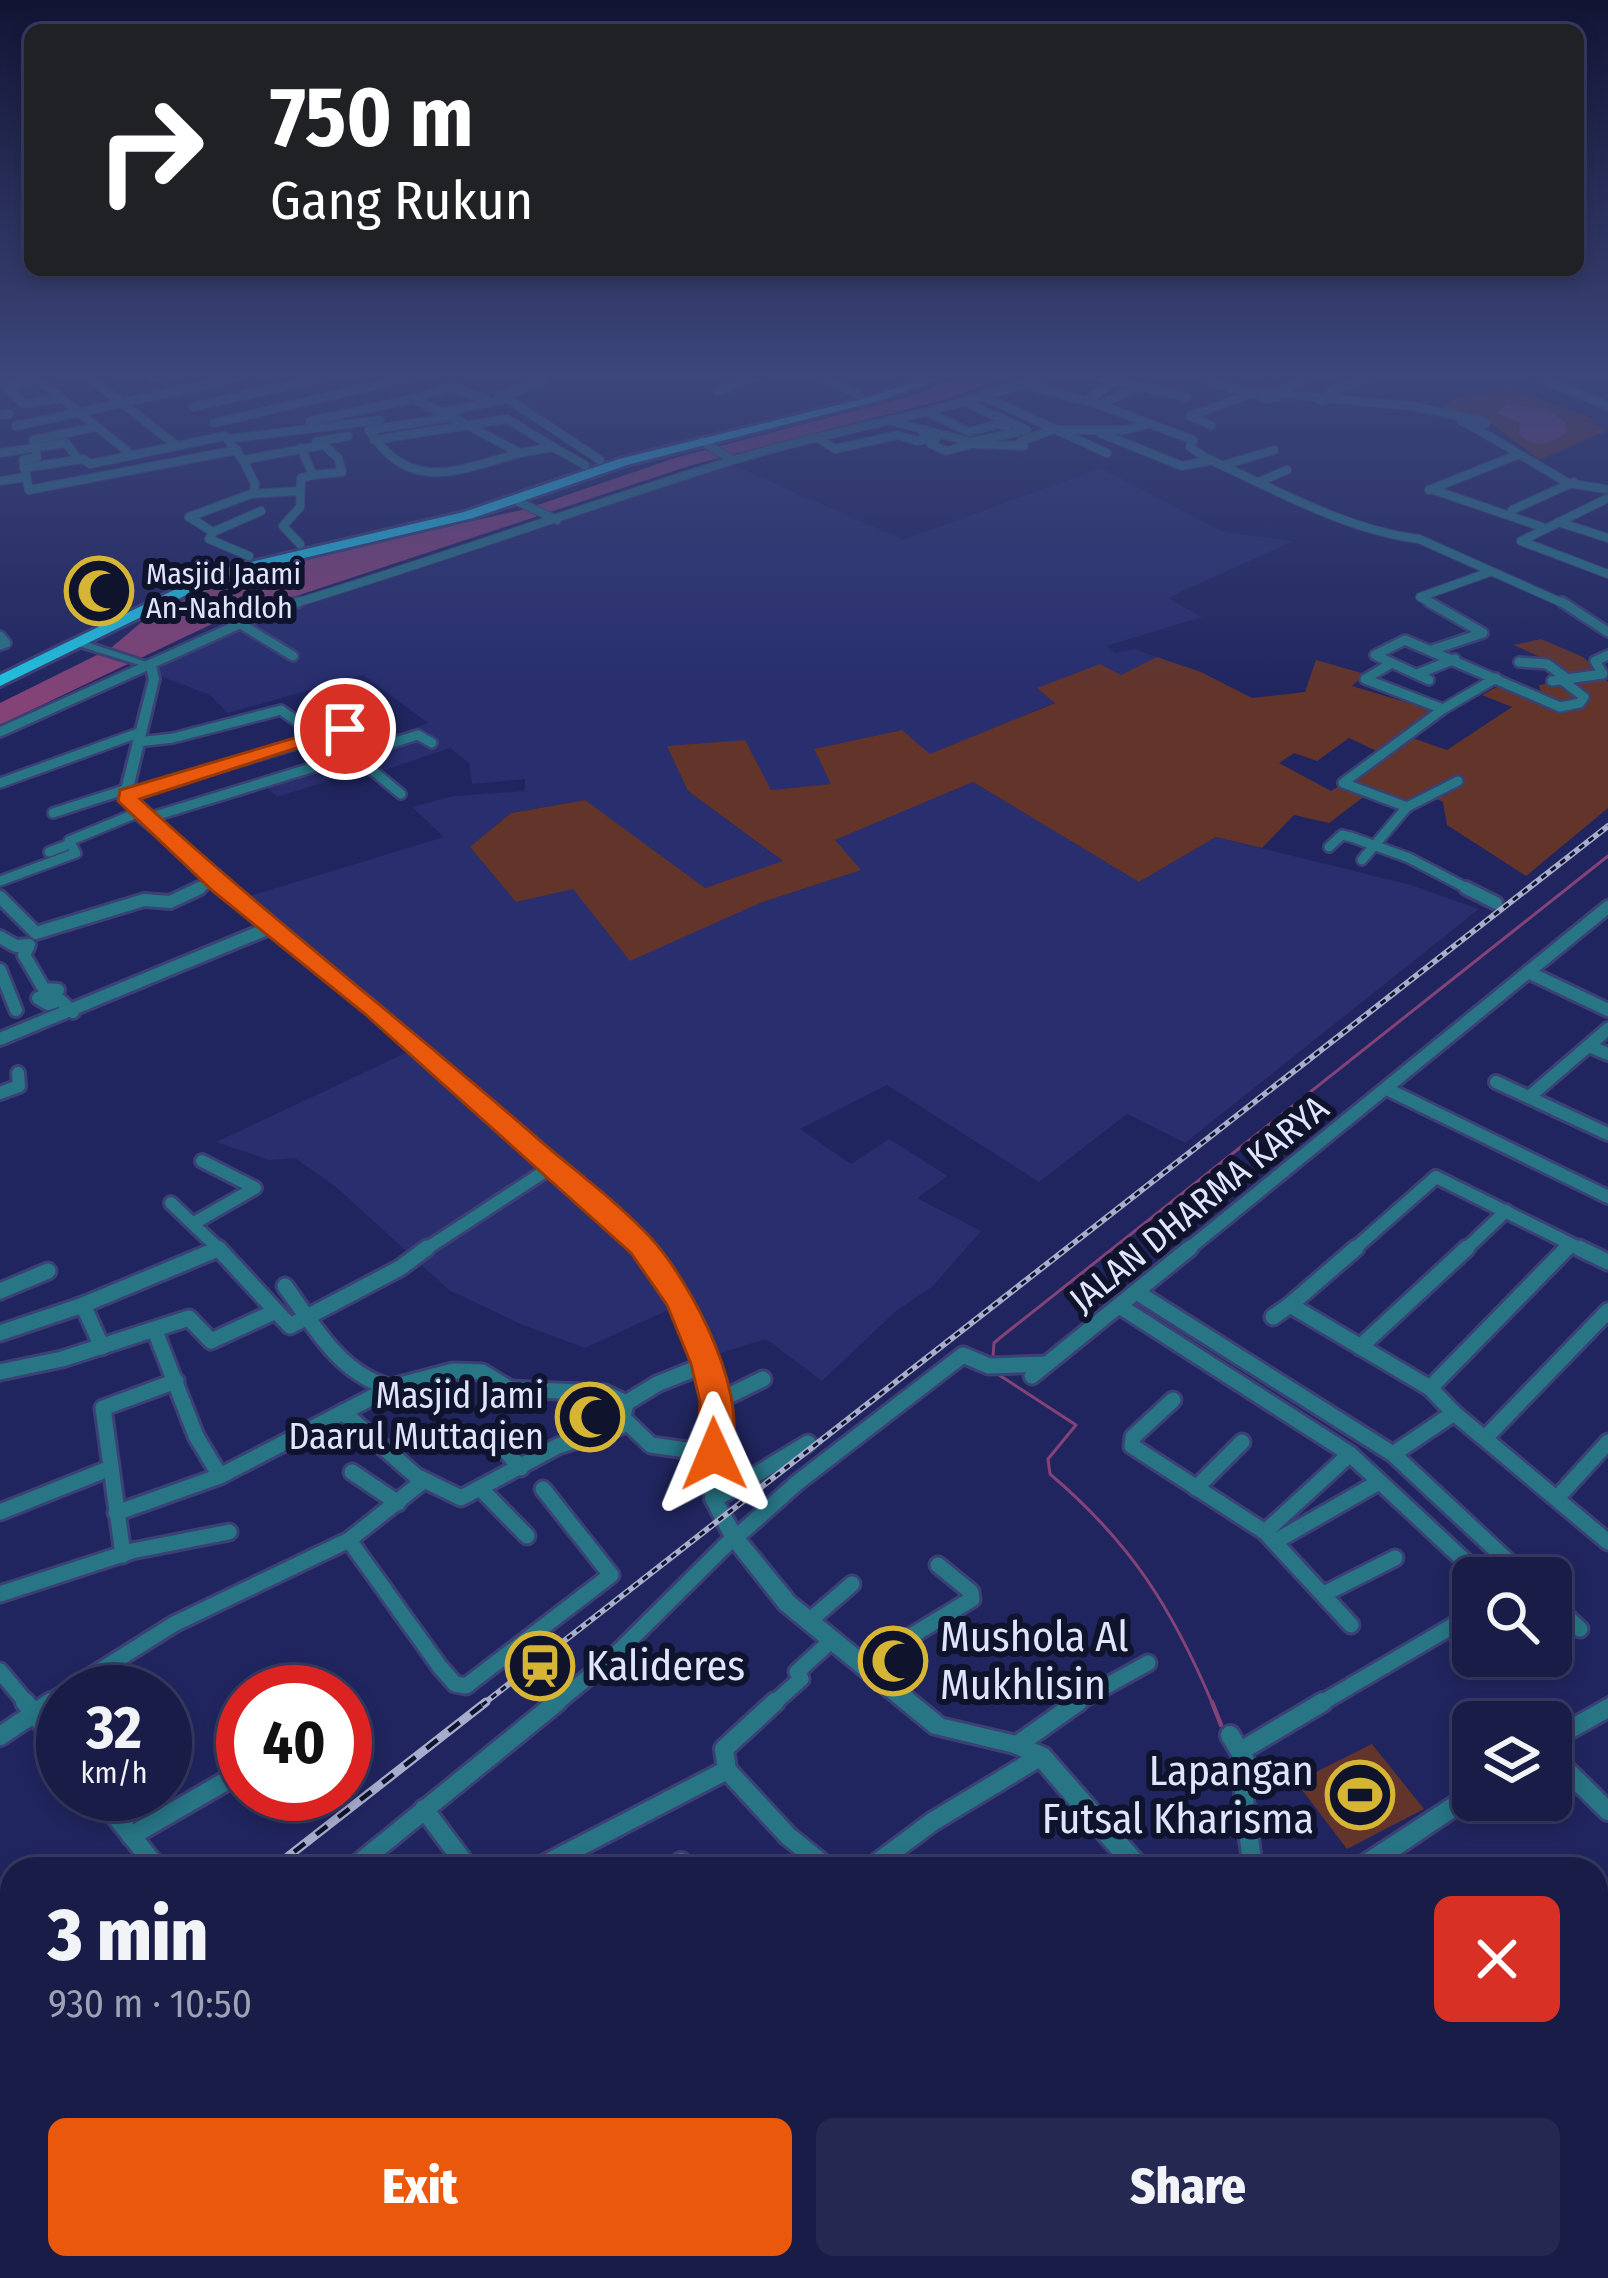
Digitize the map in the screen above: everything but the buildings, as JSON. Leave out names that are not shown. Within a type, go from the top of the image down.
[{"type":"highway","points":[[0,671],[188,579],[249,556],[473,505],[532,484]]},
{"type":"highway","points":[[0,681],[188,579],[516,501],[562,484]]},
{"type":"street","points":[[27,484],[28,490],[67,484]]},
{"type":"street","points":[[253,494],[255,484]]},
{"type":"street","points":[[300,544],[283,526],[300,507],[301,484]]},
{"type":"street","points":[[0,733],[144,662],[239,623],[658,484]]},
{"type":"street","points":[[1268,484],[1326,512],[1419,539],[1551,596],[1608,632]]},
{"type":"street","points":[[1443,484],[1427,491],[1545,528]]},
{"type":"street","points":[[1512,510],[1569,484]]},
{"type":"street","points":[[213,532],[189,517],[253,494],[300,491]]},
{"type":"street","points":[[1607,492],[1521,542],[1608,574]]},
{"type":"street","points":[[516,501],[556,520]]},
{"type":"street","points":[[249,556],[208,538],[261,511]]},
{"type":"street","points":[[1561,520],[1608,536]]},
{"type":"street","points":[[1432,650],[1483,633],[1420,597],[1491,571]]},
{"type":"street","points":[[1588,620],[1608,612]]},
{"type":"street","points":[[239,623],[293,656]]},
{"type":"street","points":[[0,636],[6,643],[0,645]]},
{"type":"street","points":[[1429,680],[1375,655],[1405,640],[1560,707],[1584,698],[1547,664],[1519,662]]},
{"type":"street","points":[[76,642],[144,662],[154,679],[128,792],[141,816],[553,1166],[650,1258],[681,1303],[706,1364],[716,1402],[714,1500],[758,1569],[808,1622],[938,1727],[1016,1745],[1041,1756],[1125,1857]]},
{"type":"street","points":[[1561,680],[1603,674],[1594,662],[1608,656]]},
{"type":"street","points":[[1417,674],[1455,659]]},
{"type":"street","points":[[1392,663],[1363,677],[1443,709]]},
{"type":"street","points":[[1407,807],[1343,783],[1443,709],[1496,678]]},
{"type":"street","points":[[0,783],[140,737],[172,738],[281,710],[319,737]]},
{"type":"street","points":[[53,813],[345,729]]},
{"type":"street","points":[[0,881],[141,816],[418,735],[432,743]]},
{"type":"street","points":[[355,756],[401,794]]},
{"type":"street","points":[[1362,860],[1407,807],[1458,781]]},
{"type":"street","points":[[1329,847],[1342,835],[1374,845],[1496,903]]},
{"type":"street","points":[[50,851],[74,845]]},
{"type":"street","points":[[0,897],[36,933],[144,900],[170,902],[215,880]]},
{"type":"street","name":"JALAN DHARMA KARYA","points":[[1032,1376],[1608,908]]},
{"type":"street","points":[[0,1039],[272,927]]},
{"type":"street","points":[[0,937],[16,946],[28,945],[24,955],[30,969],[44,989],[58,990],[38,998],[48,1004],[60,1000],[73,1012]]},
{"type":"street","points":[[0,970],[16,1010]]},
{"type":"street","points":[[1528,972],[1608,1010]]},
{"type":"street","points":[[1529,1097],[1608,1029]]},
{"type":"street","points":[[1589,1046],[1608,1054]]},
{"type":"street","points":[[0,1093],[19,1086],[18,1073]]},
{"type":"street","points":[[1496,1082],[1608,1134]]},
{"type":"street","points":[[1387,1089],[1608,1197]]},
{"type":"street","points":[[194,1223],[255,1188],[202,1161]]},
{"type":"street","points":[[171,1203],[257,1286],[289,1326],[400,1268],[450,1230],[553,1166]]},
{"type":"street","points":[[1273,1317],[1427,1179],[1445,1179],[1570,1244],[1605,1255]]},
{"type":"street","points":[[1360,1347],[1506,1211]]},
{"type":"street","points":[[1430,1388],[1570,1244]]},
{"type":"street","points":[[0,1333],[218,1250]]},
{"type":"street","points":[[0,1291],[48,1271]]},
{"type":"street","points":[[285,1286],[355,1372],[376,1385],[392,1387]]},
{"type":"street","points":[[1138,1293],[1393,1454],[1503,1557]]},
{"type":"street","points":[[83,1305],[102,1347]]},
{"type":"street","points":[[1290,1305],[1430,1388],[1608,1542]]},
{"type":"street","points":[[1120,1307],[1350,1454],[1460,1557]]},
{"type":"street","points":[[0,1372],[192,1318],[211,1341],[276,1311]]},
{"type":"street","points":[[1487,1436],[1608,1311]]},
{"type":"street","points":[[155,1331],[196,1436],[220,1476]]},
{"type":"street","points":[[366,1857],[613,1657],[798,1482],[963,1355],[992,1365],[1047,1364]]},
{"type":"street","points":[[343,1412],[364,1440],[382,1445],[422,1482],[454,1498],[482,1490],[558,1446],[622,1426],[626,1412],[657,1384],[706,1364]]},
{"type":"street","points":[[116,1514],[220,1476],[392,1387],[471,1370],[488,1374],[510,1389],[599,1392],[626,1412],[650,1445],[714,1454]]},
{"type":"street","points":[[716,1402],[763,1379]]},
{"type":"street","points":[[123,1555],[103,1408],[176,1382]]},
{"type":"street","points":[[1173,1400],[1133,1437],[1132,1446],[1270,1536],[1352,1624]]},
{"type":"street","points":[[1393,1454],[1454,1413]]},
{"type":"street","points":[[491,1435],[521,1468]]},
{"type":"street","points":[[1196,1488],[1242,1442]]},
{"type":"street","points":[[1557,1498],[1600,1458],[1608,1442]]},
{"type":"street","points":[[714,1500],[808,1443]]},
{"type":"street","points":[[1270,1536],[1350,1454]]},
{"type":"street","points":[[0,1512],[108,1469]]},
{"type":"street","points":[[352,1472],[398,1503]]},
{"type":"street","points":[[109,1665],[174,1624],[349,1540],[422,1482]]},
{"type":"street","points":[[1270,1536],[1379,1482]]},
{"type":"street","points":[[349,1540],[459,1687],[476,1680],[611,1575],[543,1489]]},
{"type":"street","points":[[482,1490],[527,1536]]},
{"type":"street","points":[[0,1594],[123,1555],[230,1532]]},
{"type":"street","points":[[1327,1594],[1395,1558]]},
{"type":"street","points":[[862,1666],[972,1599],[971,1592],[938,1565]]},
{"type":"street","points":[[808,1622],[853,1584]]},
{"type":"street","points":[[1572,1622],[1580,1629]]},
{"type":"street","points":[[1249,1746],[1452,1626]]},
{"type":"street","points":[[814,1857],[727,1770],[724,1749],[801,1679],[796,1672],[831,1641]]},
{"type":"street","points":[[1016,1745],[1070,1706],[1148,1663]]},
{"type":"street","points":[[0,1671],[35,1712],[0,1736]]},
{"type":"street","points":[[1572,1728],[1608,1707]]},
{"type":"street","points":[[1230,1735],[1245,1760],[1244,1800],[1251,1857]]},
{"type":"street","points":[[885,1857],[932,1822],[1041,1756]]},
{"type":"street","points":[[559,1857],[727,1770]]},
{"type":"street","points":[[1572,1776],[1608,1811]]},
{"type":"street","points":[[130,1836],[216,1787]]},
{"type":"street","points":[[1378,1857],[1452,1806]]},
{"type":"street","points":[[424,1809],[446,1843],[454,1843],[462,1857]]},
{"type":"street","points":[[119,1821],[148,1857]]},
{"type":"shaded area","points":[[598,484],[634,484],[212,624],[0,725],[0,703],[111,648],[144,620],[207,588],[271,566],[526,509]]},
{"type":"shaded area","points":[[664,484],[776,484],[903,540],[1056,484],[1132,484],[1223,532],[1293,541],[1168,598],[1202,617],[1106,646],[1116,653],[1134,649],[1157,657],[1121,676],[1038,689],[1056,702],[930,755],[901,730],[815,750],[832,784],[771,790],[668,746],[688,791],[784,862],[704,888],[584,800],[511,813],[470,848],[573,889],[760,903],[860,870],[834,840],[973,782],[1139,882],[1216,837],[1411,885],[1479,909],[1185,1143],[1127,1114],[1039,1182],[887,1085],[800,1129],[851,1164],[889,1139],[948,1176],[917,1198],[981,1231],[933,1286],[896,1311],[822,1381],[766,1339],[705,1358],[675,1307],[585,1348],[449,1290],[336,1187],[295,1158],[269,1160],[216,1142],[416,1048],[237,900],[444,837],[412,807],[453,796],[525,791],[525,779],[472,784],[469,763],[450,748],[376,773],[369,768],[277,797],[259,781],[428,723],[363,675],[228,713],[210,695],[145,670],[254,620]]},
{"type":"shaded area","points":[[1541,639],[1583,657],[1608,682],[1608,808],[1526,876],[1447,825],[1443,802],[1423,792],[1402,804],[1370,792],[1329,823],[1294,815],[1262,848],[1216,837],[1139,882],[973,782],[835,840],[861,870],[760,903],[630,961],[573,889],[516,902],[470,847],[511,813],[585,800],[705,888],[783,861],[688,791],[667,746],[745,740],[771,790],[831,784],[814,749],[902,730],[930,754],[1055,703],[1037,688],[1100,664],[1121,675],[1157,657],[1201,672],[1252,698],[1305,692],[1316,660],[1365,674],[1352,686],[1432,710],[1401,734],[1447,750],[1512,707],[1482,695],[1497,687],[1532,701],[1542,697],[1539,685],[1568,680],[1544,659],[1514,645]],"holes":[[[1349,738],[1381,753],[1369,768],[1331,791],[1279,763],[1294,753],[1317,761]]]},
{"type":"shaded area","name":"Lapangan Futsal Kharisma","points":[[1372,1744],[1424,1809],[1347,1849],[1296,1782]]},
{"type":"waterway","points":[[993,1357],[994,1343],[1001,1337],[1608,856]]},
{"type":"waterway","points":[[996,1373],[1076,1425],[1048,1459],[1050,1474],[1104,1526],[1146,1579],[1182,1638],[1213,1705]]},
{"type":"waterway","points":[[1212,1702],[1221,1725]]},
{"type":"railway","points":[[482,1705],[1608,826]]},
{"type":"railway","points":[[287,1857],[486,1702]]},
{"type":"place","name":"Masjid Jaami An-Nahdloh","points":[[99,591]]},
{"type":"place","name":"Masjid Jami Daarul Muttaqien","points":[[590,1417]]},
{"type":"place","name":"Mushola Al Mukhlisin","points":[[893,1661]]},
{"type":"place","name":"Kalideres","points":[[540,1666]]},
{"type":"place","name":"Lapangan Futsal Kharisma","points":[[1360,1795]]},
{"type":"route","points":[[345,729],[128,795],[129,801],[222,887],[374,1009],[633,1237],[676,1294],[706,1364],[716,1402],[714,1454]]}]
